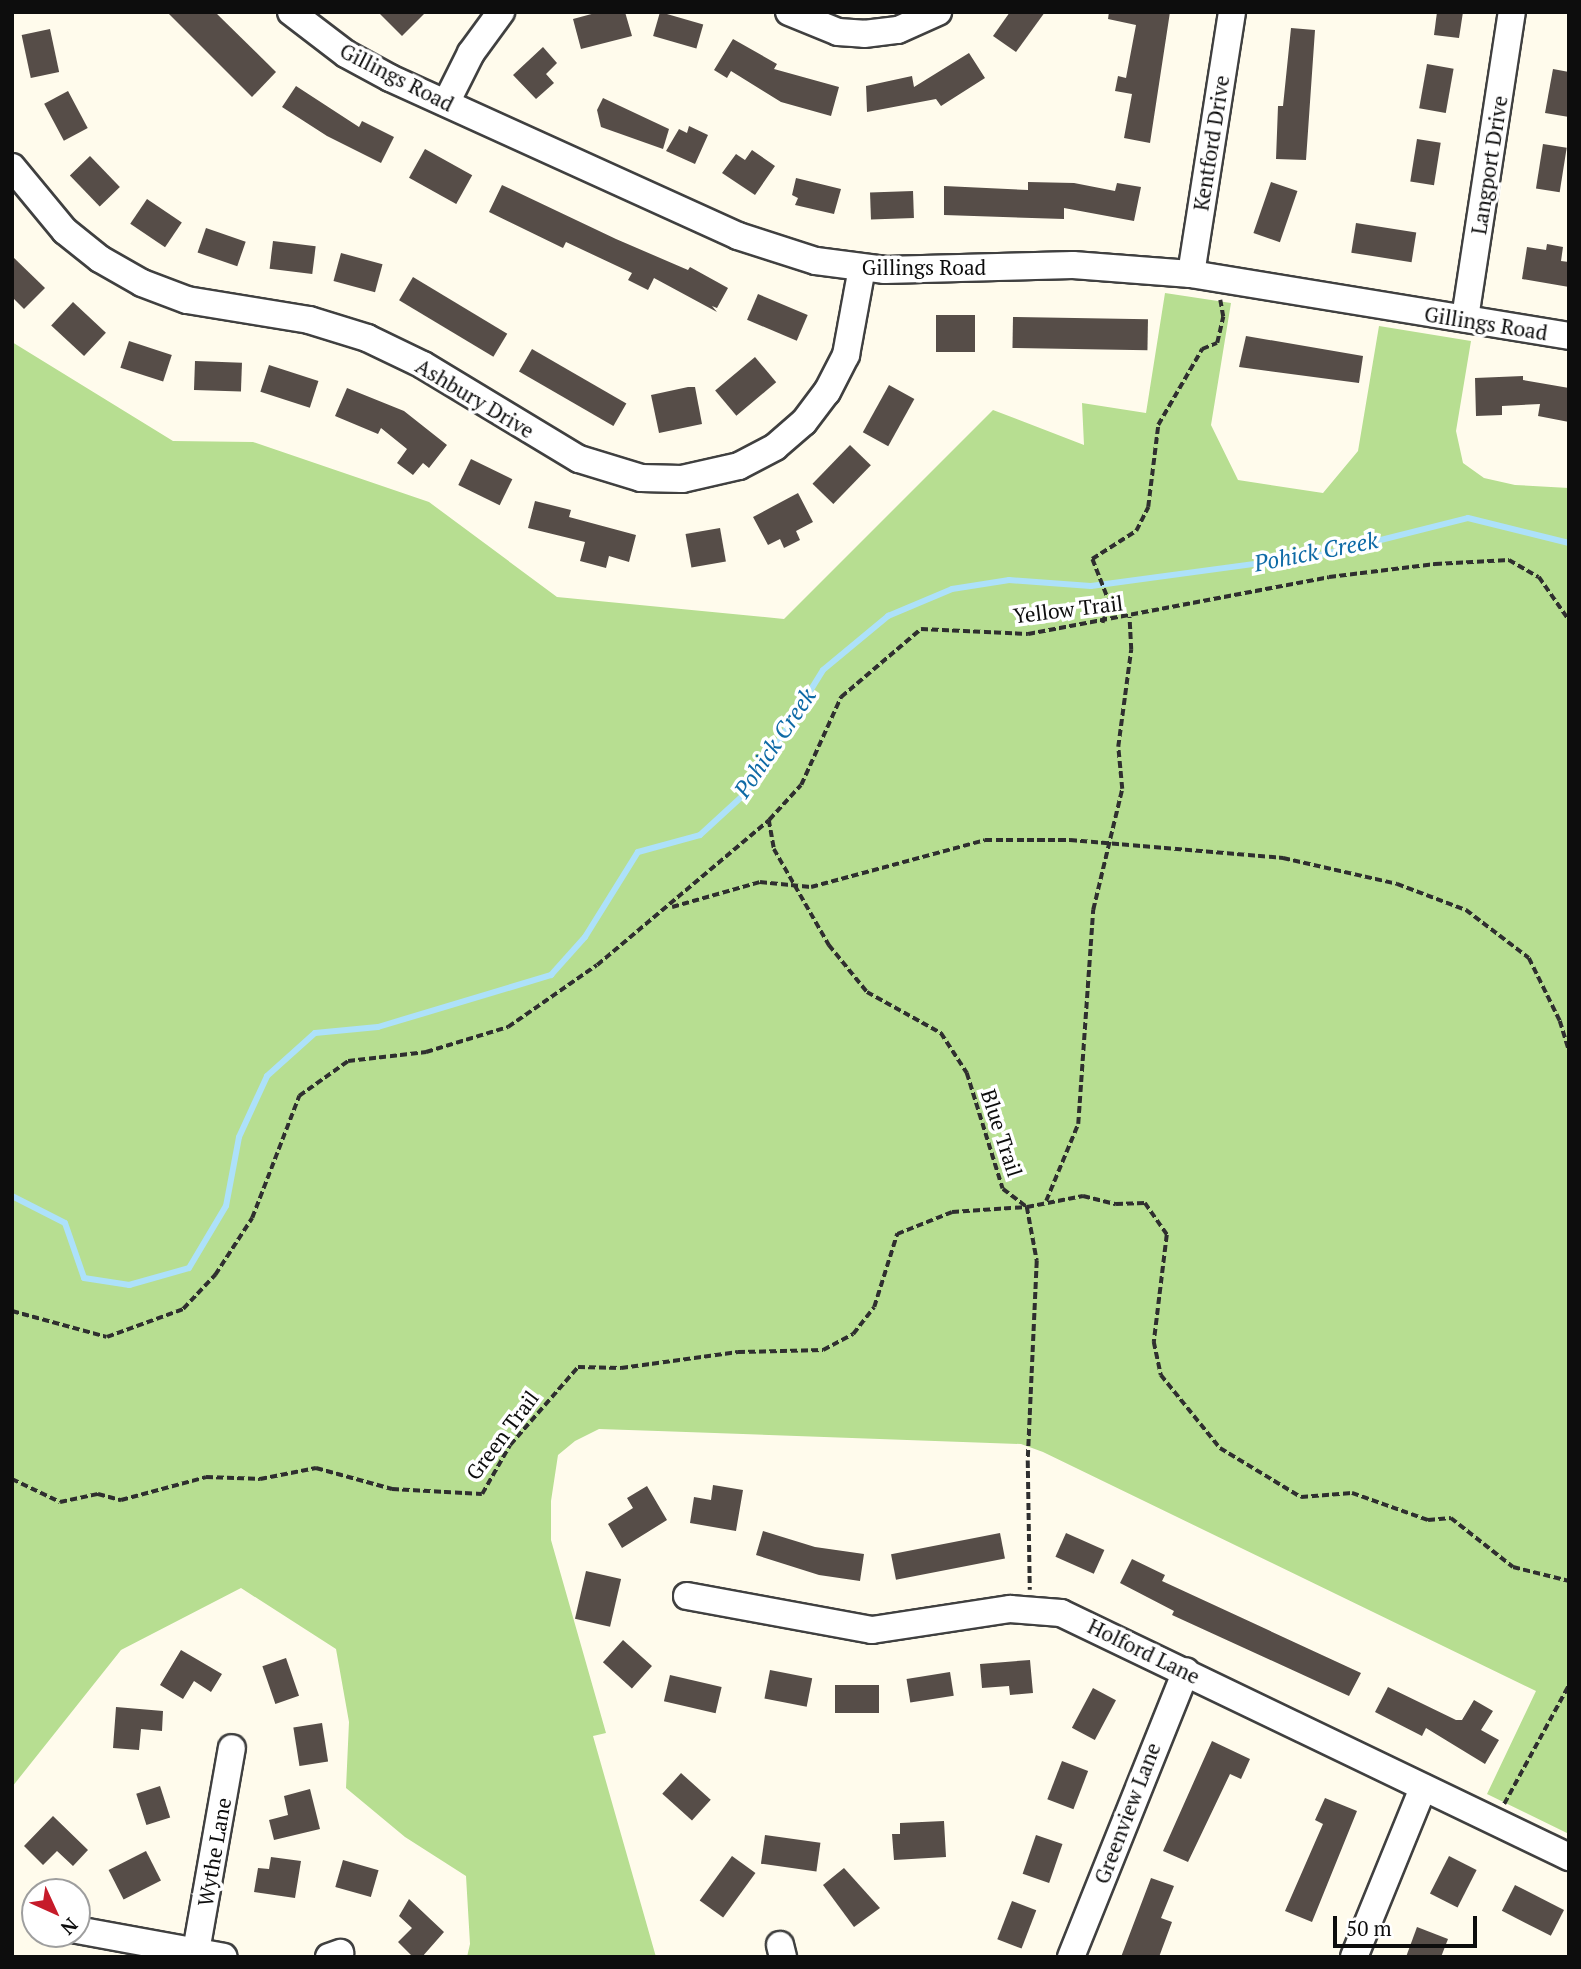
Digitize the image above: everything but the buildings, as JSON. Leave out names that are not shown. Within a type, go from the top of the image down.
[{"type":"street","name":"Gillings Road","points":[[291,12],[346,54],[446,103],[738,236],[816,261],[862,268],[1073,265],[1191,274],[1220,282],[1465,317],[1569,336]]},
{"type":"street","points":[[446,103],[471,53],[501,12]]},
{"type":"street","points":[[789,12],[826,29],[864,34],[898,30],[938,12]]},
{"type":"street","name":"Kentford Drive","points":[[1191,274],[1232,12]]},
{"type":"street","name":"Langport Drive","points":[[1465,317],[1513,12]]},
{"type":"street","name":"Ashbury Drive","points":[[12,167],[65,231],[100,259],[142,283],[187,300],[309,320],[367,338],[423,365],[579,459],[641,478],[682,479],[722,472],[775,447],[804,422],[827,392],[846,355],[862,268]]},
{"type":"street","name":"Holford Lane","points":[[687,1596],[872,1630],[1029,1608],[1077,1619],[1569,1857]]},
{"type":"street","name":"Greenview Lane","points":[[1071,1957],[1186,1671]]},
{"type":"street","name":"Wythe Lane","points":[[196,1954],[232,1748]]},
{"type":"street","points":[[1354,1957],[1423,1788]]},
{"type":"street","points":[[91,1933],[224,1957]]},
{"type":"path","points":[[1102,623],[1110,605],[1092,559],[1136,531],[1148,507],[1158,425],[1202,349],[1217,343],[1223,317],[1220,282]]},
{"type":"path","name":"Yellow Trail","points":[[669,908],[769,820],[802,785],[841,698],[921,629],[1028,634],[1102,623],[1329,577],[1435,564],[1509,560],[1539,577],[1569,620]]},
{"type":"path","points":[[1046,1201],[1078,1124],[1093,910],[1122,789],[1118,747],[1130,650],[1129,617]]},
{"type":"path","name":"Blue Trail","points":[[769,820],[774,849],[829,945],[867,992],[941,1032],[967,1073],[1003,1189],[1027,1207]]},
{"type":"path","points":[[12,1311],[107,1337],[183,1309],[215,1275],[252,1218],[299,1096],[348,1061],[426,1052],[508,1027],[597,965],[669,908],[760,882],[811,887],[985,839],[1283,858],[1397,884],[1466,910],[1529,958],[1560,1021],[1569,1050]]},
{"type":"path","points":[[1029,1608],[1028,1461],[1037,1261],[1027,1207],[1046,1201],[1083,1196],[1116,1204],[1145,1203],[1167,1235],[1154,1342],[1161,1375],[1220,1448],[1301,1497],[1352,1493],[1428,1520],[1451,1518],[1513,1567],[1569,1581]]},
{"type":"path","name":"Green Trail","points":[[12,1479],[60,1502],[98,1494],[121,1500],[206,1477],[260,1479],[316,1468],[392,1489],[482,1494],[510,1445],[578,1367],[621,1368],[738,1352],[823,1350],[853,1334],[874,1307],[897,1234],[952,1212],[1027,1207]]},
{"type":"path","points":[[1494,1821],[1569,1685]]},
{"type":"green space","points":[[1165,293],[1231,303],[1211,425],[1238,480],[1323,493],[1358,451],[1379,326],[1471,341],[1456,431],[1463,463],[1484,478],[1515,485],[1569,488],[1569,1834],[1487,1794],[1536,1691],[1043,1452],[1021,1444],[599,1429],[575,1441],[558,1455],[551,1501],[551,1540],[606,1733],[593,1736],[656,1957],[467,1957],[470,1944],[466,1876],[405,1837],[346,1788],[349,1722],[336,1649],[241,1588],[121,1650],[12,1787],[12,342],[173,441],[253,442],[429,502],[557,597],[784,619],[993,410],[1084,445],[1082,403],[1146,413]]},
{"type":"waterway","name":"Pohick Creek","points":[[12,1196],[65,1223],[84,1278],[129,1285],[189,1268],[226,1206],[239,1137],[267,1076],[315,1033],[378,1027],[551,975],[585,937],[638,852],[700,835],[748,791],[823,670],[888,616],[952,589],[1009,580],[1091,586],[1269,562],[1325,554],[1468,518],[1569,543]]}]
